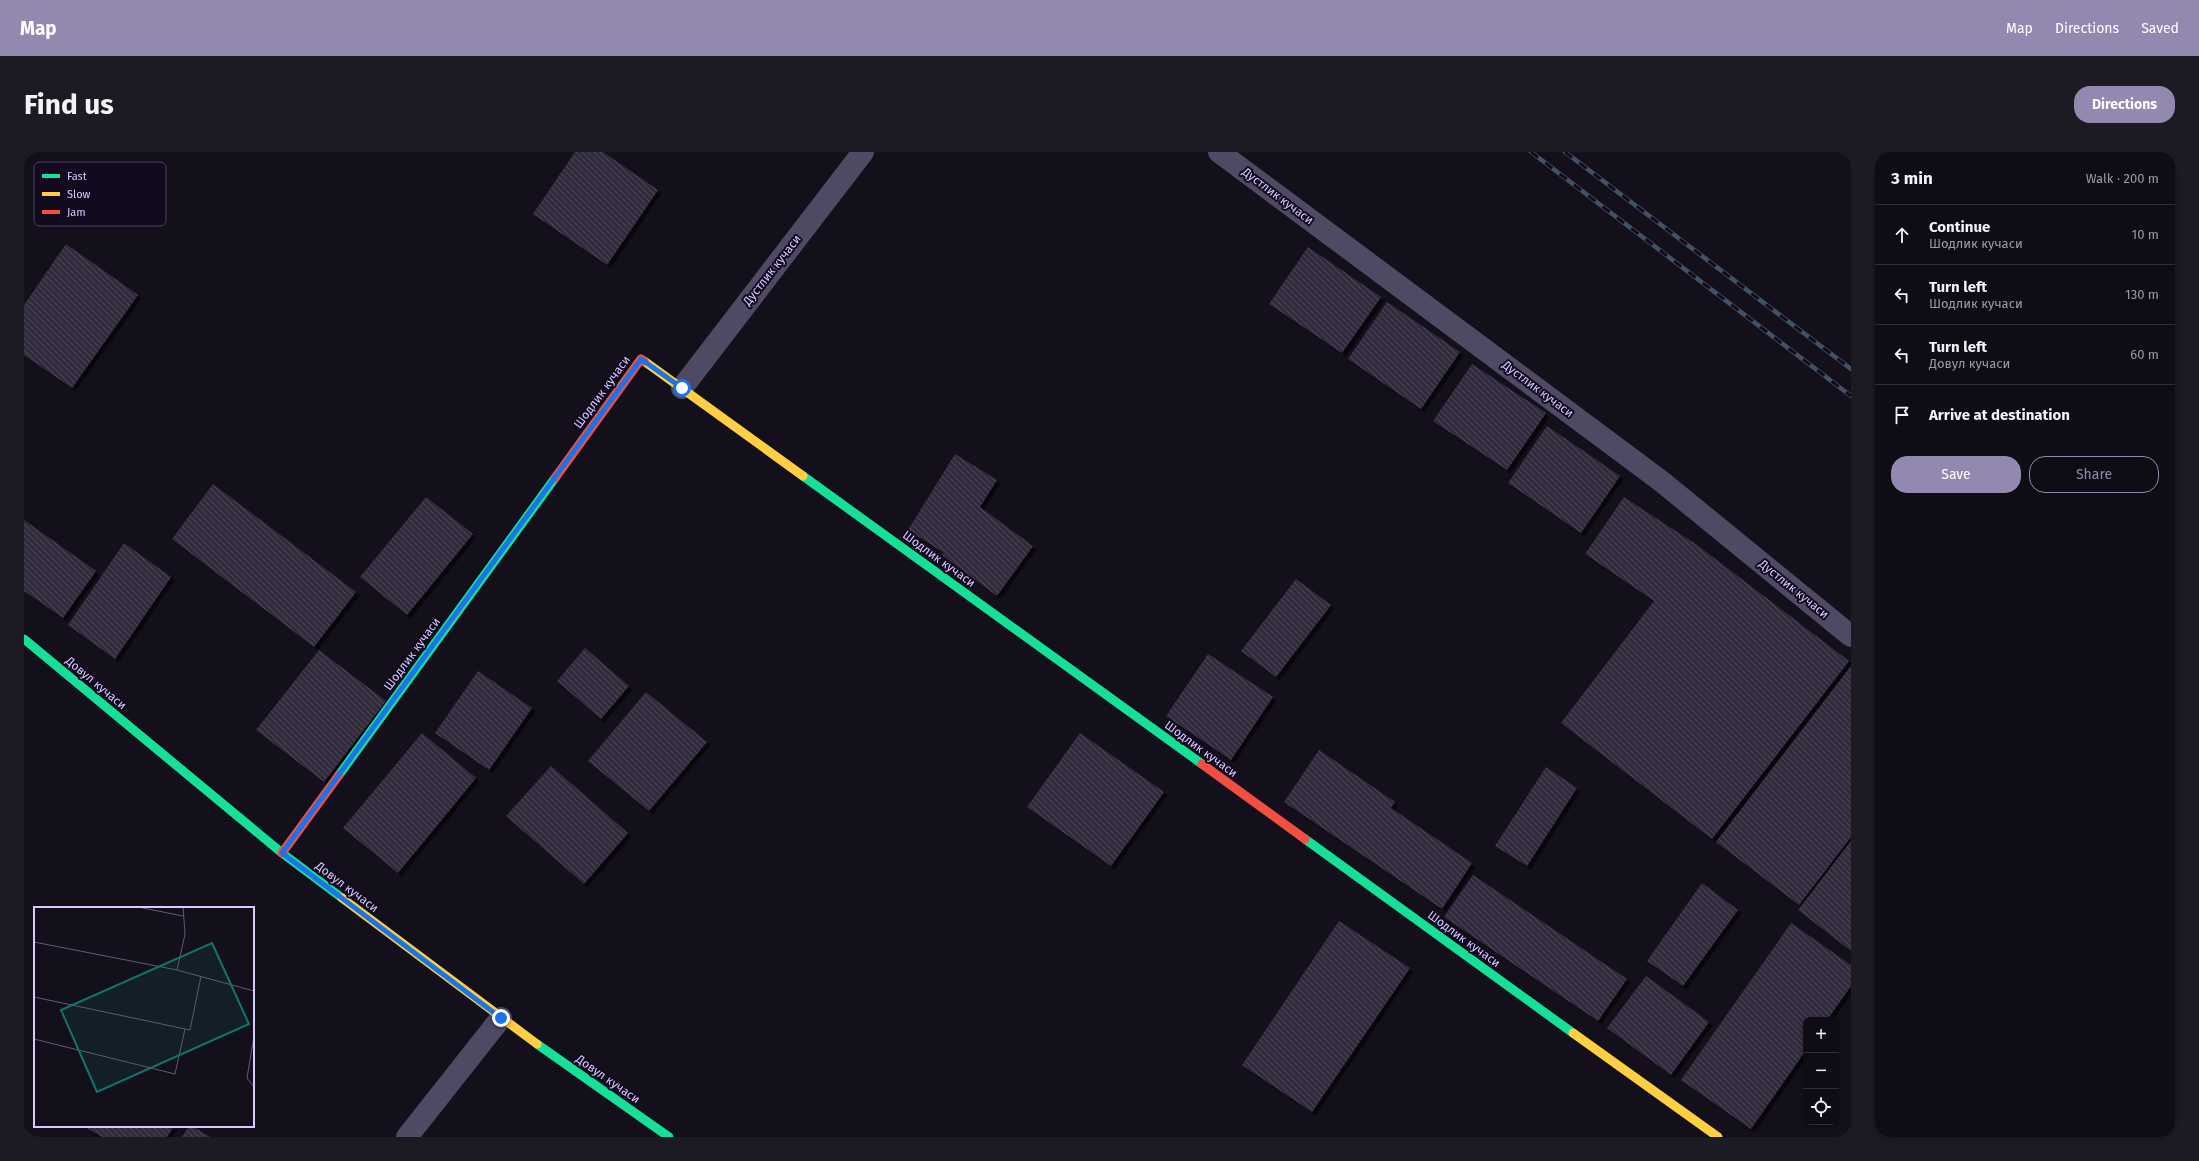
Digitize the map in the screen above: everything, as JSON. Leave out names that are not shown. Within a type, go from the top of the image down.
[{"type":"street","name":"Дустлик кучаси","points":[[682,388],[863,152]]},
{"type":"street","name":"Дустлик кучаси","points":[[1219,152],[1661,481],[1851,636]]},
{"type":"street","name":"Шодлик кучаси","points":[[282,853],[641,359],[1718,1137]]},
{"type":"street","name":"Довул кучаси","points":[[24,639],[282,853],[501,1018],[669,1137]]},
{"type":"street","points":[[408,1137],[501,1018]]},
{"type":"building","points":[[575,152],[603,152],[658,190],[607,265],[533,214]]},
{"type":"building","points":[[66,244],[138,295],[72,388],[24,355],[24,305]]},
{"type":"building","points":[[1308,247],[1381,297],[1342,353],[1269,304]]},
{"type":"building","points":[[1387,302],[1460,352],[1421,409],[1348,359]]},
{"type":"building","points":[[1472,364],[1546,413],[1507,470],[1433,421]]},
{"type":"building","points":[[1547,426],[1620,476],[1581,533],[1508,483]]},
{"type":"building","points":[[955,454],[997,480],[980,507],[1033,546],[997,596],[942,555],[944,553],[908,530]]},
{"type":"building","points":[[213,484],[356,592],[314,647],[172,539]]},
{"type":"building","points":[[426,497],[473,534],[407,615],[360,577]]},
{"type":"building","points":[[1624,497],[1697,545],[1849,661],[1712,839],[1561,723],[1654,601],[1585,554]]},
{"type":"building","points":[[24,520],[96,571],[63,618],[24,591]]},
{"type":"building","points":[[124,543],[171,577],[115,659],[68,625]]},
{"type":"building","points":[[1296,579],[1331,605],[1276,677],[1241,651]]},
{"type":"building","points":[[585,648],[629,686],[601,719],[557,681]]},
{"type":"building","points":[[319,650],[386,701],[324,782],[256,730]]},
{"type":"building","points":[[1208,654],[1273,697],[1231,760],[1166,716]]},
{"type":"building","points":[[1851,666],[1851,837],[1799,905],[1716,842]]},
{"type":"building","points":[[478,671],[532,708],[489,770],[435,733]]},
{"type":"building","points":[[646,692],[707,742],[649,811],[588,761]]},
{"type":"building","points":[[422,733],[476,778],[398,873],[343,828]]},
{"type":"building","points":[[1080,733],[1164,792],[1111,866],[1027,807]]},
{"type":"building","points":[[1319,750],[1395,802],[1391,808],[1472,863],[1442,909],[1284,802]]},
{"type":"building","points":[[551,766],[628,833],[584,884],[506,816]]},
{"type":"building","points":[[1546,767],[1577,788],[1527,866],[1495,846]]},
{"type":"building","points":[[1851,841],[1851,951],[1798,910]]},
{"type":"building","points":[[1473,875],[1627,979],[1598,1021],[1444,917]]},
{"type":"building","points":[[1702,883],[1738,910],[1683,986],[1647,961]]},
{"type":"building","points":[[1339,921],[1410,968],[1312,1112],[1242,1065]]},
{"type":"building","points":[[1791,923],[1851,965],[1851,986],[1829,1017],[1803,1017],[1803,1054],[1751,1129],[1681,1080]]},
{"type":"building","points":[[1646,976],[1709,1022],[1671,1075],[1607,1028]]},
{"type":"building","points":[[85,1127],[173,1127],[167,1137],[102,1137]]},
{"type":"building","points":[[188,1127],[194,1127],[210,1137],[182,1137]]},
{"type":"railway","points":[[1531,152],[1851,396]]},
{"type":"railway","points":[[1565,152],[1851,369]]},
{"type":"traffic: fast","points":[[803,476],[1202,764]]},
{"type":"traffic: fast","points":[[339,775],[555,478]]},
{"type":"traffic: fast","points":[[24,639],[282,853],[342,898]]},
{"type":"traffic: fast","points":[[1305,839],[1573,1033]]},
{"type":"traffic: fast","points":[[537,1044],[669,1137]]},
{"type":"traffic: slow","points":[[644,361],[803,476]]},
{"type":"traffic: slow","points":[[342,898],[537,1044]]},
{"type":"traffic: slow","points":[[1573,1033],[1718,1137]]},
{"type":"traffic: jam","points":[[555,478],[641,359],[644,361]]},
{"type":"traffic: jam","points":[[1202,764],[1305,839]]},
{"type":"traffic: jam","points":[[282,853],[339,775]]},
{"type":"route","points":[[501,1018],[282,853],[641,359],[682,388]]}]
